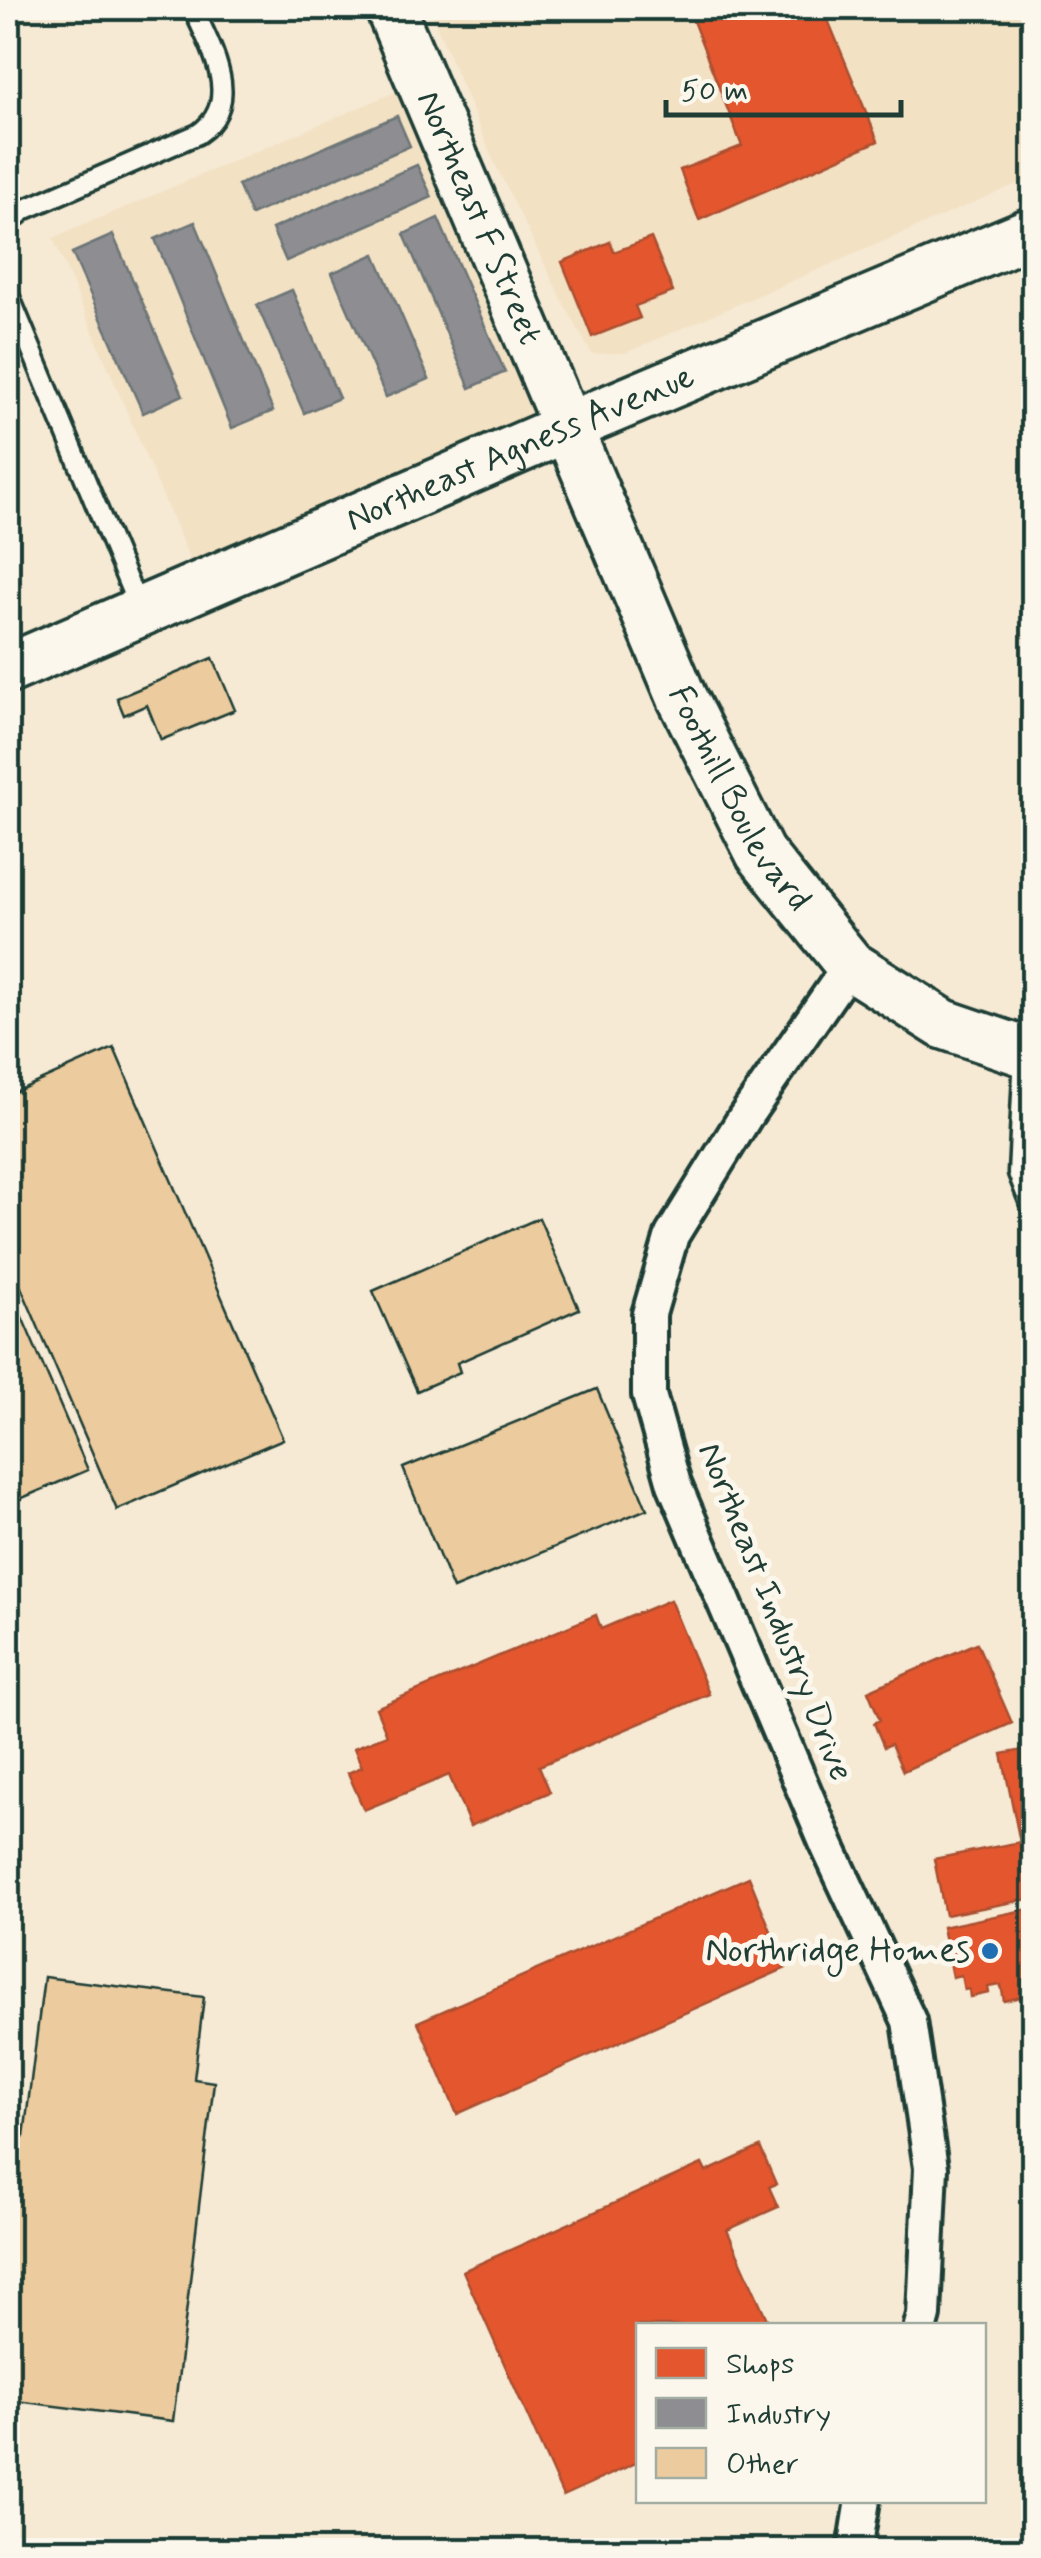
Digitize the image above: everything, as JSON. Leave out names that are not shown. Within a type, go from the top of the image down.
[{"type":"main road","name":"Northeast F Street","points":[[390,8],[568,427]]},
{"type":"main road","name":"Northeast Agness Avenue","points":[[8,669],[1034,231]]},
{"type":"main road","name":"Foothill Boulevard","points":[[568,427],[682,698],[760,852],[850,965],[943,1024],[1029,1054]]},
{"type":"street","name":"Northeast Industry Drive","points":[[850,965],[746,1117],[672,1236],[649,1314],[649,1395],[674,1484],[828,1847],[909,2022],[930,2168],[921,2323]]},
{"type":"street","points":[[855,2550],[863,2503]]},
{"type":"lane","points":[[8,223],[26,209],[211,125],[220,109],[222,83],[192,8]]},
{"type":"lane","points":[[8,292],[140,612]]},
{"type":"lane","points":[[1029,1054],[1018,1173],[1034,1214]]},
{"type":"shaded area","points":[[429,8],[1033,8],[1033,177],[625,353],[592,354],[493,160]]},
{"type":"shaded area","points":[[407,87],[544,415],[195,572],[53,238]]},
{"type":"building: Shops","points":[[688,8],[823,8],[878,141],[699,220],[680,170],[742,146]]},
{"type":"building: Shops","points":[[651,238],[673,292],[635,306],[640,318],[592,337],[562,262],[610,242],[614,252]]},
{"type":"building: Shops","points":[[670,1600],[709,1694],[539,1766],[550,1792],[470,1826],[449,1775],[364,1810],[348,1773],[362,1767],[354,1748],[387,1735],[376,1708],[596,1615],[601,1629]]},
{"type":"building: Shops","points":[[977,1643],[1012,1723],[903,1771],[891,1744],[884,1747],[874,1723],[880,1720],[868,1691]]},
{"type":"building: Shops","points":[[1034,1748],[1034,1898],[945,1915],[934,1859],[1020,1842],[1002,1754]]},
{"type":"building: Shops","points":[[749,1877],[786,1968],[457,2114],[418,2022]]},
{"type":"building: Shops","name":"Northridge Homes","points":[[1034,1908],[1034,1994],[1004,2001],[1001,1985],[988,1987],[989,1993],[970,1997],[961,1975],[952,1977],[942,1927]]},
{"type":"building: Shops","points":[[760,2147],[776,2184],[769,2187],[778,2207],[727,2230],[769,2323],[636,2323],[636,2463],[563,2496],[463,2271],[702,2164],[706,2172]]},
{"type":"building: Industry","points":[[397,116],[410,146],[251,215],[238,185]]},
{"type":"building: Industry","points":[[417,165],[432,197],[286,261],[272,229]]},
{"type":"building: Industry","points":[[438,218],[505,372],[470,388],[404,234]]},
{"type":"building: Industry","points":[[195,222],[273,411],[232,428],[155,239]]},
{"type":"building: Industry","points":[[113,235],[183,395],[143,413],[72,253]]},
{"type":"building: Industry","points":[[375,254],[429,379],[386,397],[332,273]]},
{"type":"building: Industry","points":[[292,290],[339,398],[304,413],[257,305]]},
{"type":"building: Other","points":[[213,658],[235,710],[161,740],[147,705],[124,715],[117,698]]},
{"type":"building: Other","points":[[114,1048],[283,1439],[117,1510],[8,1257],[8,1095]]},
{"type":"building: Other","points":[[539,1218],[579,1309],[457,1363],[460,1372],[417,1391],[373,1291]]},
{"type":"building: Other","points":[[16,1303],[88,1470],[8,1504],[8,1425],[12,1423],[8,1412],[8,1307]]},
{"type":"building: Other","points":[[597,1389],[647,1509],[453,1589],[403,1468]]},
{"type":"building: Other","points":[[44,1977],[204,1997],[194,2079],[214,2082],[173,2421],[8,2400],[8,2134],[24,2136]]},
{"type":"place","name":"Northridge Homes","points":[[990,1951]]}]
